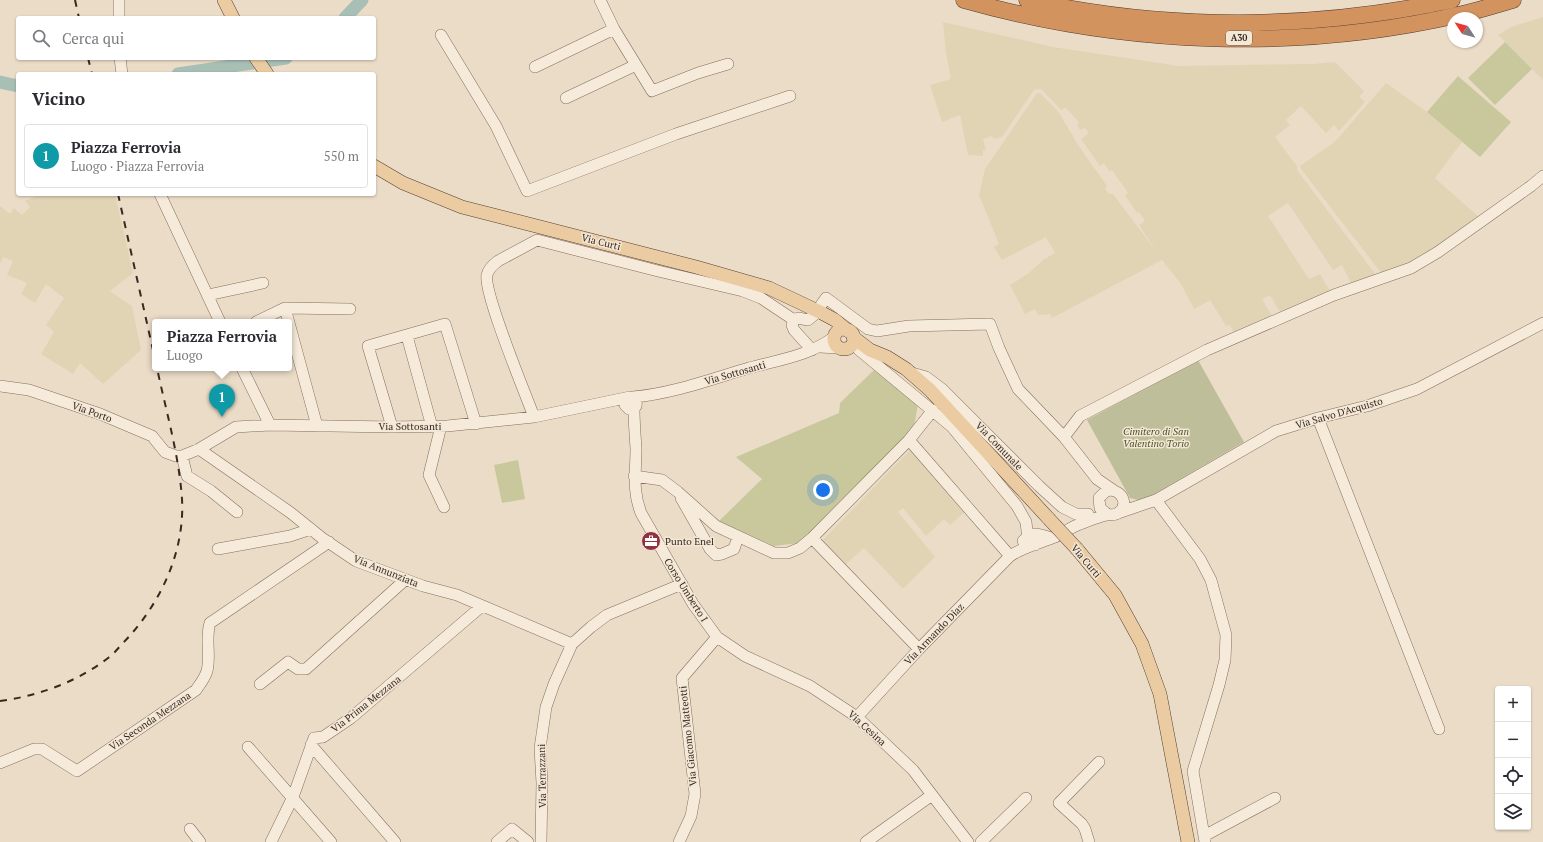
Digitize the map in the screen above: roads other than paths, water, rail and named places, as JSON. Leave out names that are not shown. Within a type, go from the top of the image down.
[{"type":"highway","name":"A30","points":[[964,0],[1006,12],[1102,30],[1174,36],[1257,39],[1338,35],[1410,25],[1459,15],[1513,0]]},
{"type":"highway","name":"A30","points":[[1027,0],[1054,6],[1172,21],[1234,23],[1294,22],[1334,19],[1415,8],[1452,0]]},
{"type":"main road","points":[[224,0],[232,16]]},
{"type":"main road","points":[[257,60],[266,72]]},
{"type":"main road","name":"Via Curti","points":[[376,167],[403,183],[462,207],[681,263],[769,288],[809,306],[830,318],[848,342],[897,363],[912,373],[953,413],[1077,549],[1115,595],[1144,652],[1160,694],[1188,842]]},
{"type":"street","points":[[119,0],[119,16]]},
{"type":"street","points":[[600,0],[614,29],[652,91],[698,73],[728,64]]},
{"type":"street","points":[[535,67],[614,29]]},
{"type":"street","points":[[441,35],[496,126],[528,191],[676,134],[790,96]]},
{"type":"street","points":[[120,60],[122,72]]},
{"type":"street","points":[[566,98],[636,65]]},
{"type":"street","points":[[1064,436],[1080,416],[1207,350],[1334,295],[1411,268],[1438,252],[1543,176]]},
{"type":"street","points":[[161,196],[219,319]]},
{"type":"street","points":[[534,417],[501,329],[488,288],[487,275],[493,265],[498,261],[537,240],[743,291],[761,298],[794,320]]},
{"type":"street","points":[[208,295],[263,283]]},
{"type":"street","points":[[821,305],[826,298],[868,329],[877,331],[909,326],[990,324],[999,348],[1018,389],[1064,436],[1098,479],[1113,490],[1119,492],[1123,498],[1131,504],[1138,507]]},
{"type":"street","points":[[285,308],[288,319]]},
{"type":"street","points":[[262,319],[285,308],[350,309]]},
{"type":"street","points":[[794,320],[798,318],[808,320],[814,316]]},
{"type":"street","points":[[794,320],[792,325],[794,330],[816,348]]},
{"type":"street","name":"Via Salvo D'Acquisto","points":[[1113,514],[1156,500],[1276,431],[1318,418],[1367,406],[1417,389],[1543,323]]},
{"type":"street","points":[[392,427],[368,346],[445,324],[476,424]]},
{"type":"street","points":[[292,334],[317,426]]},
{"type":"street","points":[[406,336],[436,427],[429,475],[444,507]]},
{"type":"street","points":[[848,342],[952,427],[1009,494],[1026,522],[1031,541]]},
{"type":"street","name":"Via Sottosanti","points":[[179,456],[199,450],[236,427],[270,425],[436,427],[534,417],[612,401],[631,404],[649,396],[686,387],[753,367],[794,358],[816,348],[848,342]]},
{"type":"street","points":[[243,371],[270,425]]},
{"type":"street","name":"Via Comunale","points":[[912,373],[926,377],[942,388],[1039,486],[1062,507],[1076,514],[1088,514]]},
{"type":"street","name":"Via Porto","points":[[0,386],[30,390],[100,414],[152,436],[165,452],[179,456]]},
{"type":"street","name":"Corso Umberto I","points":[[631,404],[636,449],[634,476],[636,501],[641,513],[693,604],[717,637]]},
{"type":"street","points":[[634,476],[662,480],[678,492],[716,526],[774,553],[788,553],[800,548],[812,538],[909,440],[933,410]]},
{"type":"street","points":[[1318,418],[1439,729]]},
{"type":"street","points":[[909,440],[1012,555]]},
{"type":"street","name":"Via Annunziata","points":[[199,450],[291,512],[311,529],[356,561],[405,580],[458,595],[572,644]]},
{"type":"street","points":[[179,456],[188,476],[211,491],[237,512]]},
{"type":"street","points":[[1098,479],[1100,498],[1098,505],[1102,511],[1113,514]]},
{"type":"street","points":[[1078,524],[1106,491],[1113,490]]},
{"type":"street","points":[[678,492],[710,549],[716,555],[734,549],[738,537]]},
{"type":"street","points":[[1031,541],[1035,534],[1051,538],[1078,524],[1113,514],[1122,508],[1123,498]]},
{"type":"street","points":[[1156,500],[1200,559],[1212,580],[1226,635],[1225,660],[1219,685],[1193,770],[1204,839],[1275,798]]},
{"type":"street","points":[[218,549],[290,536],[311,529]]},
{"type":"street","points":[[812,538],[919,649]]},
{"type":"street","name":"Via Armando Diaz","points":[[858,717],[919,649],[1012,555],[1031,541]]},
{"type":"street","name":"Via Seconda Mezzana","points":[[0,763],[34,749],[42,749],[77,771],[196,690],[207,672],[209,662],[208,629],[210,623],[329,542]]},
{"type":"street","points":[[260,684],[288,662],[298,669],[306,669],[405,580]]},
{"type":"street","points":[[572,644],[607,615],[682,584]]},
{"type":"street","name":"Via Prima Mezzana","points":[[311,745],[314,738],[323,737],[351,718],[482,606]]},
{"type":"street","name":"Via Giacomo Matteotti","points":[[680,842],[690,816],[695,794],[682,678],[717,637]]},
{"type":"street","name":"Via Cesina","points":[[717,637],[745,656],[810,686],[858,717],[913,770],[968,842]]},
{"type":"street","name":"Via Terrazzani","points":[[541,842],[542,783],[540,748],[546,707],[554,684],[572,644]]},
{"type":"street","points":[[271,842],[293,797],[311,745]]},
{"type":"street","points":[[311,745],[395,842]]},
{"type":"street","points":[[248,747],[331,842]]},
{"type":"street","points":[[1089,842],[1086,830],[1082,824],[1059,804],[1099,762]]},
{"type":"street","points":[[866,842],[932,795]]},
{"type":"street","points":[[981,842],[1026,798]]},
{"type":"street","points":[[190,829],[200,842]]},
{"type":"street","points":[[497,842],[512,829],[528,842]]},
{"type":"waterway","points":[[347,16],[362,0]]},
{"type":"waterway","points":[[192,72],[272,60]]},
{"type":"waterway","points":[[0,82],[16,86]]},
{"type":"railway","points":[[75,0],[79,16]]},
{"type":"railway","points":[[88,60],[92,72]]},
{"type":"railway","points":[[118,196],[152,346]]},
{"type":"railway","points":[[0,701],[43,692],[70,681],[96,667],[116,651],[136,628],[159,595],[168,577],[179,539],[182,519],[182,499],[175,450],[158,371]]},
{"type":"place","name":"Piazza Ferrovia","points":[[222,417]]},
{"type":"place","name":"Punto Enel","points":[[651,541]]},
{"type":"park label","name":"Cimitero di San Valentino Torio","points":[[1156,436]]}]
